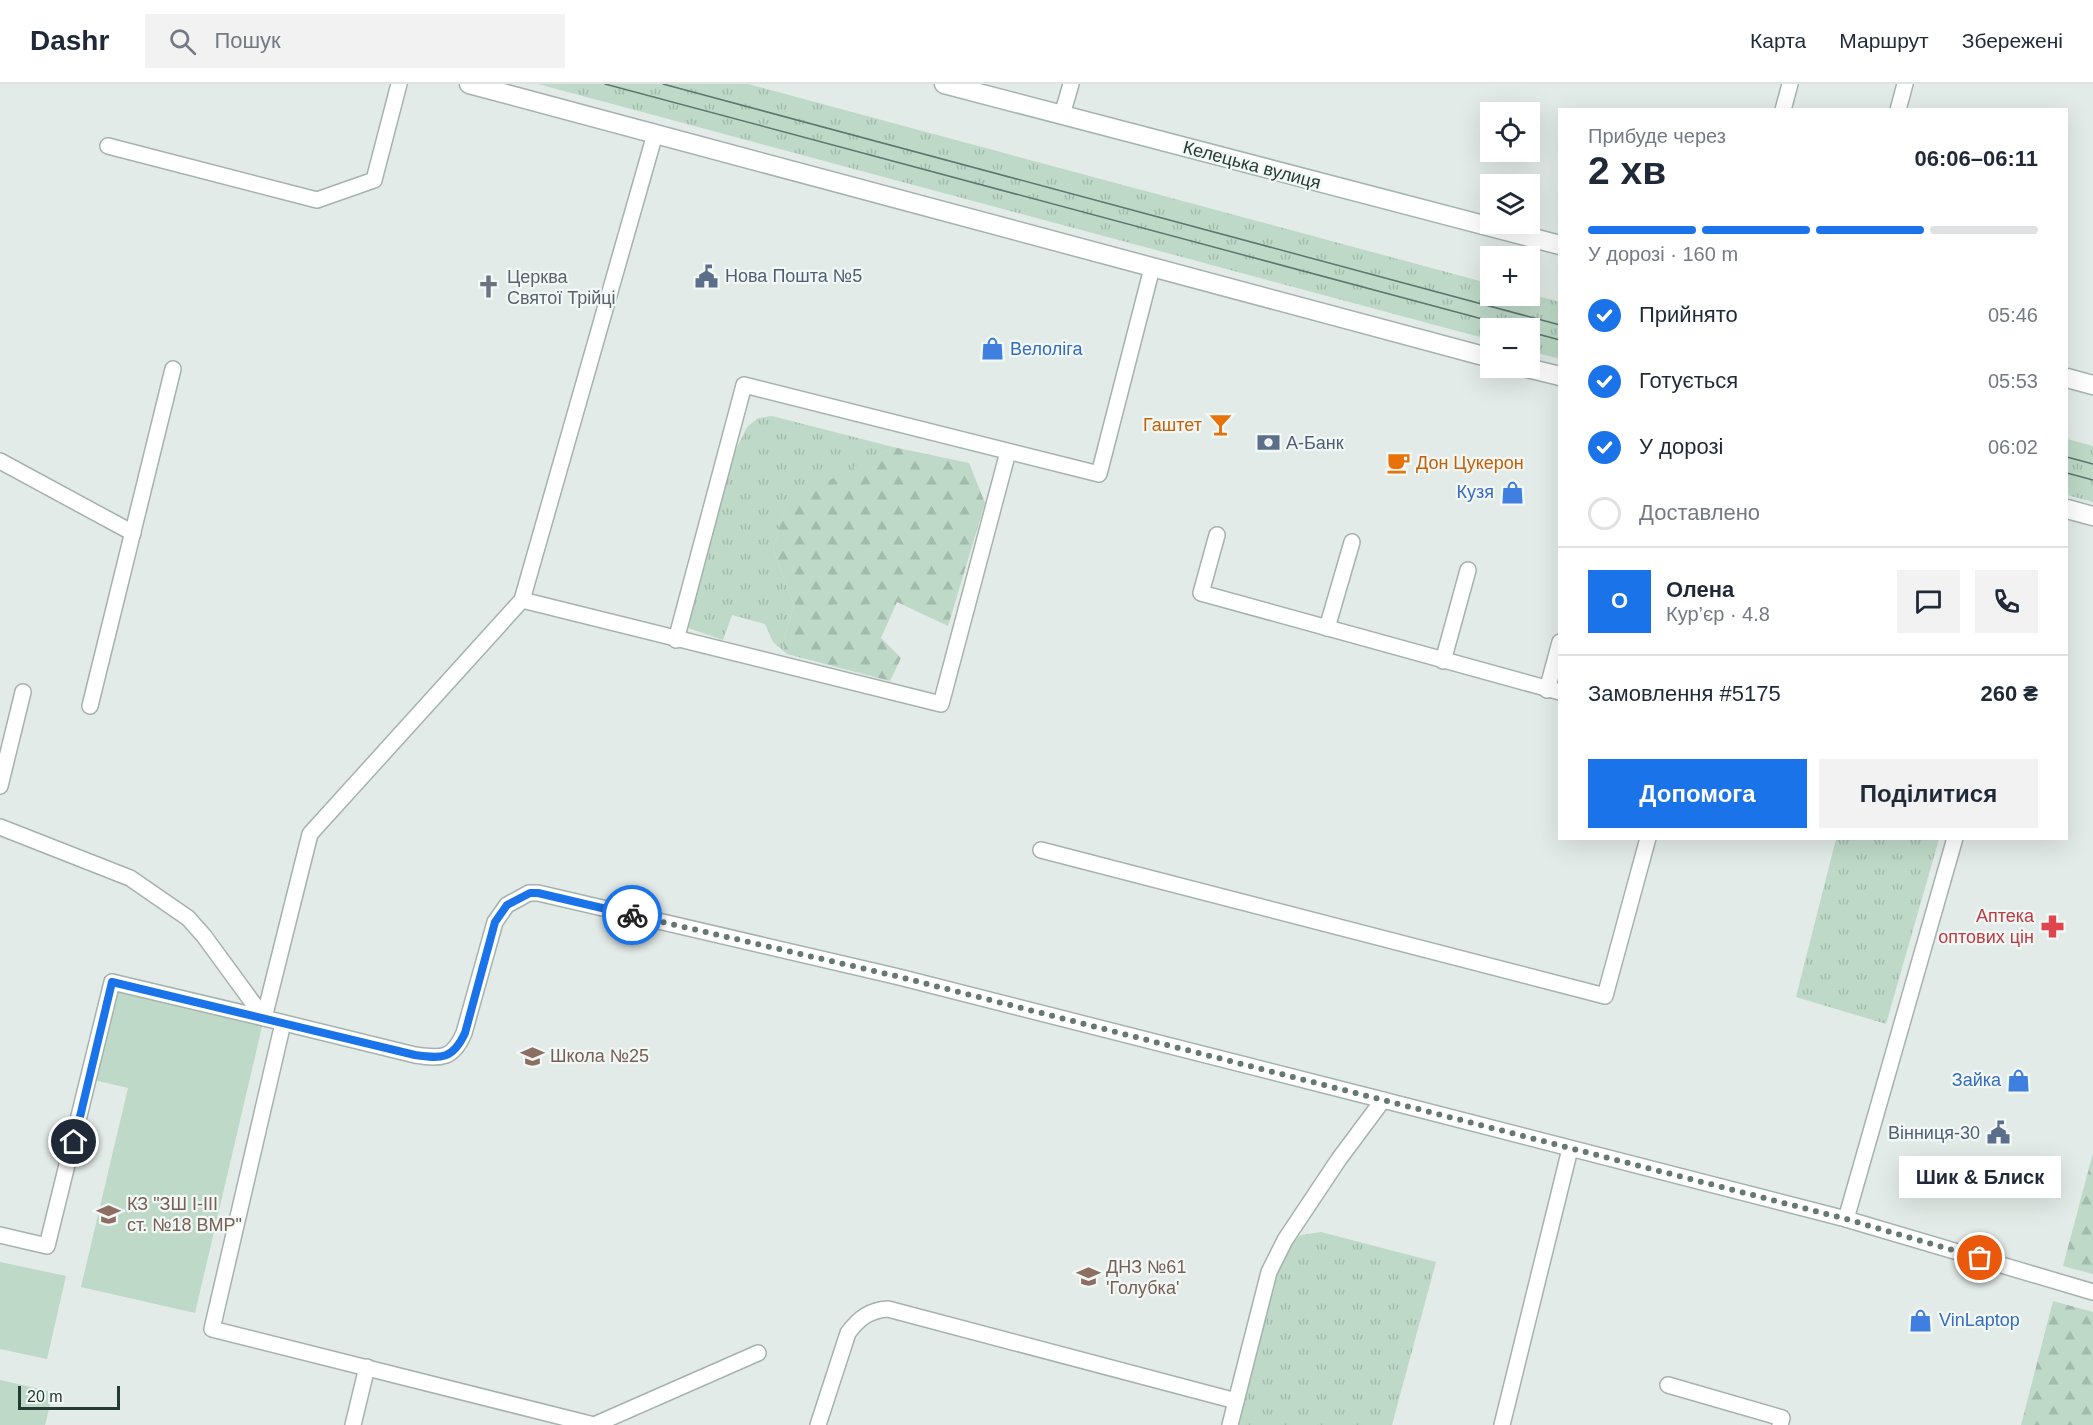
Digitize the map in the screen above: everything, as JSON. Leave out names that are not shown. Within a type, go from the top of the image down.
[{"type":"street","points":[[469,84],[1480,355]]},
{"type":"street","name":"Келецька вулиця","points":[[944,84],[1558,244]]},
{"type":"street","points":[[1540,371],[1558,376]]},
{"type":"street","points":[[2068,378],[2093,385]]},
{"type":"street","points":[[2068,509],[2093,516]]},
{"type":"lane","points":[[108,146],[317,200],[374,180],[399,84]]},
{"type":"lane","points":[[1062,115],[1071,84]]},
{"type":"lane","points":[[1784,108],[1790,84]]},
{"type":"lane","points":[[1899,108],[1905,84]]},
{"type":"lane","points":[[264,1018],[310,834],[522,600],[655,134]]},
{"type":"lane","points":[[676,640],[744,385],[1099,474],[1152,268]]},
{"type":"lane","points":[[90,706],[173,369]]},
{"type":"lane","points":[[522,600],[941,704],[1008,452]]},
{"type":"lane","points":[[0,461],[133,533]]},
{"type":"lane","points":[[1216,535],[1201,593],[1553,691],[1558,656]]},
{"type":"lane","points":[[1327,628],[1352,542]]},
{"type":"lane","points":[[1443,661],[1468,570]]},
{"type":"lane","points":[[0,786],[23,692]]},
{"type":"lane","points":[[0,827],[130,878],[188,918],[204,936],[264,1018]]},
{"type":"lane","points":[[1041,850],[1605,996],[1647,840]]},
{"type":"lane","points":[[1846,1219],[1953,840]]},
{"type":"lane","points":[[0,1235],[47,1246],[112,982],[431,1058],[450,1054],[459,1045],[465,1033],[495,922],[507,905],[530,893],[538,893],[900,977],[1383,1100],[1846,1219],[2093,1292]]},
{"type":"lane","points":[[283,1023],[212,1329],[594,1425],[758,1353]]},
{"type":"lane","points":[[1230,1425],[1269,1272],[1278,1249],[1339,1159],[1383,1100]]},
{"type":"lane","points":[[1502,1425],[1570,1149]]},
{"type":"lane","points":[[818,1425],[848,1333],[856,1322],[866,1315],[876,1310],[888,1309],[1236,1401]]},
{"type":"lane","points":[[353,1425],[367,1367]]},
{"type":"lane","points":[[1668,1385],[1782,1418],[1780,1425]]},
{"type":"green space","points":[[538,84],[748,84],[1480,281],[1480,306],[1540,306],[1540,297],[1558,301],[1558,358],[1540,354],[1540,318],[1480,318],[1480,337]]},
{"type":"green space","points":[[772,416],[893,447],[786,504],[773,549],[794,605],[783,643],[787,654],[773,642],[765,624],[732,615],[723,640],[686,627],[729,464],[747,427],[758,418]]},
{"type":"green space","points":[[2068,439],[2093,446],[2093,502],[2068,495]]},
{"type":"green space","points":[[893,447],[969,463],[985,503],[948,626],[897,602],[881,638],[901,658],[890,681],[787,654],[783,643],[794,605],[773,549],[786,503]]},
{"type":"green space","points":[[1836,840],[1939,840],[1886,1024],[1796,997]]},
{"type":"green space","points":[[112,982],[264,1018],[195,1313],[81,1287],[128,1088],[90,1079]]},
{"type":"green space","points":[[2093,1153],[2093,1274],[2063,1266]]},
{"type":"green space","points":[[1321,1232],[1436,1262],[1392,1425],[1230,1425],[1269,1272],[1286,1246],[1301,1235]]},
{"type":"green space","points":[[0,1262],[66,1276],[47,1359],[0,1349]]},
{"type":"green space","points":[[2053,1301],[2093,1312],[2093,1425],[2021,1425]]},
{"type":"green space","points":[[0,1380],[53,1392],[45,1425],[0,1425]]},
{"type":"tram line","points":[[605,84],[1480,318]]},
{"type":"tram line","points":[[663,84],[1558,324]]},
{"type":"tram line","points":[[1540,335],[1558,339]]},
{"type":"tram line","points":[[2068,457],[2093,464]]},
{"type":"tram line","points":[[2068,473],[2093,480]]},
{"type":"way so far","points":[[632,915],[900,977],[1846,1219],[1980,1258]]},
{"type":"place","name":"Нова Пошта №5","points":[[707,276]]},
{"type":"place","name":"Церква Святої Трійці","points":[[489,287]]},
{"type":"place","name":"Велоліга","points":[[992,349]]},
{"type":"place","name":"Гаштет","points":[[1220,425]]},
{"type":"place","name":"А-Банк","points":[[1268,443]]},
{"type":"place","name":"Дон Цукерон","points":[[1398,463]]},
{"type":"place","name":"Кузя","points":[[1512,492]]},
{"type":"place","name":"Аптека оптових цін","points":[[2052,926]]},
{"type":"place","name":"Школа №25","points":[[532,1056]]},
{"type":"place","name":"Зайка","points":[[2019,1080]]},
{"type":"place","name":"Вінниця-30","points":[[1998,1133]]},
{"type":"place","name":"КЗ \"ЗШ І-ІІІ ст. №18 ВМР\"","points":[[109,1214]]},
{"type":"place","name":"Шик & Блиск","points":[[1980,1258]]},
{"type":"place","name":"ДНЗ №61 'Голубка'","points":[[1088,1277]]},
{"type":"place","name":"VinLaptop","points":[[1921,1320]]},
{"type":"route","points":[[74,1142],[112,982],[415,1055],[441,1057],[456,1050],[465,1033],[495,922],[507,905],[530,893],[538,893],[632,915]]}]
